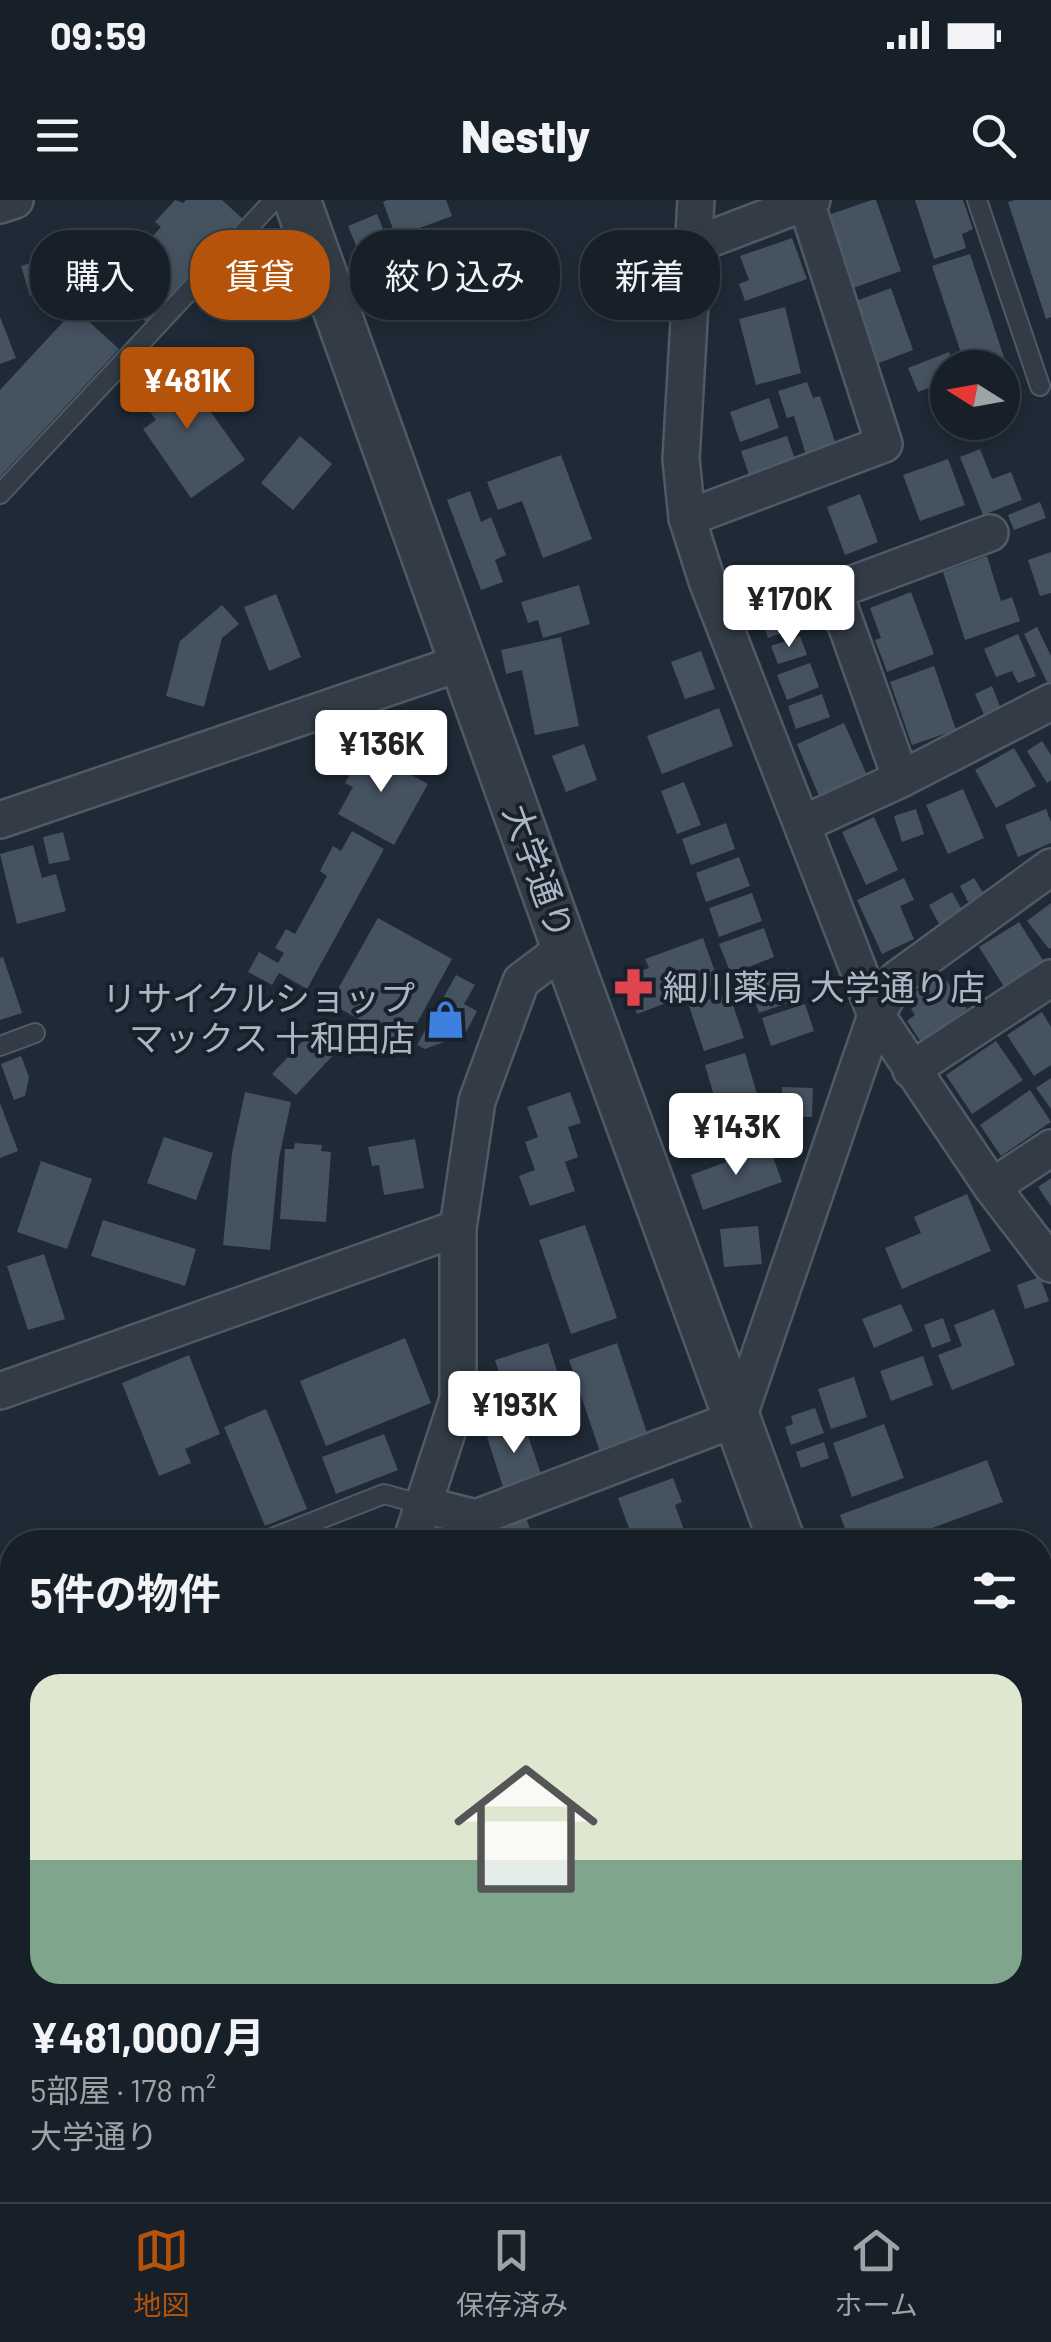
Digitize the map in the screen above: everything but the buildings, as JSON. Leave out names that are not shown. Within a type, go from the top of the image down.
[{"type":"street","points":[[0,206],[15,200]]},
{"type":"street","name":"大学通り","points":[[298,200],[778,1530]]},
{"type":"street","points":[[695,230],[696,200]]},
{"type":"street","points":[[688,518],[884,444],[809,201],[720,235]]},
{"type":"street","points":[[689,320],[681,459],[688,518],[707,581],[876,1015],[992,1186],[1051,1264]]},
{"type":"street","points":[[902,779],[834,591],[990,532]]},
{"type":"street","points":[[0,820],[463,662]]},
{"type":"street","points":[[803,824],[902,779],[1051,702]]},
{"type":"street","points":[[424,1506],[480,1530],[738,1418],[876,1015],[897,979],[1051,867]]},
{"type":"street","points":[[415,1530],[458,1399],[458,1228],[477,1100],[521,981],[565,948]]},
{"type":"street","points":[[911,1070],[1051,978]]},
{"type":"street","points":[[992,1186],[1051,1148]]},
{"type":"street","points":[[0,1390],[458,1228]]},
{"type":"lane","points":[[0,494],[274,200]]},
{"type":"lane","points":[[977,200],[1040,386]]},
{"type":"lane","points":[[0,1046],[36,1033]]},
{"type":"lane","points":[[292,1530],[384,1494],[424,1506]]},
{"type":"place","name":"細川薬局 大学通り店","points":[[633,988]]},
{"type":"place","name":"リサイクルショップ マックス 十和田店","points":[[445,1019]]}]
